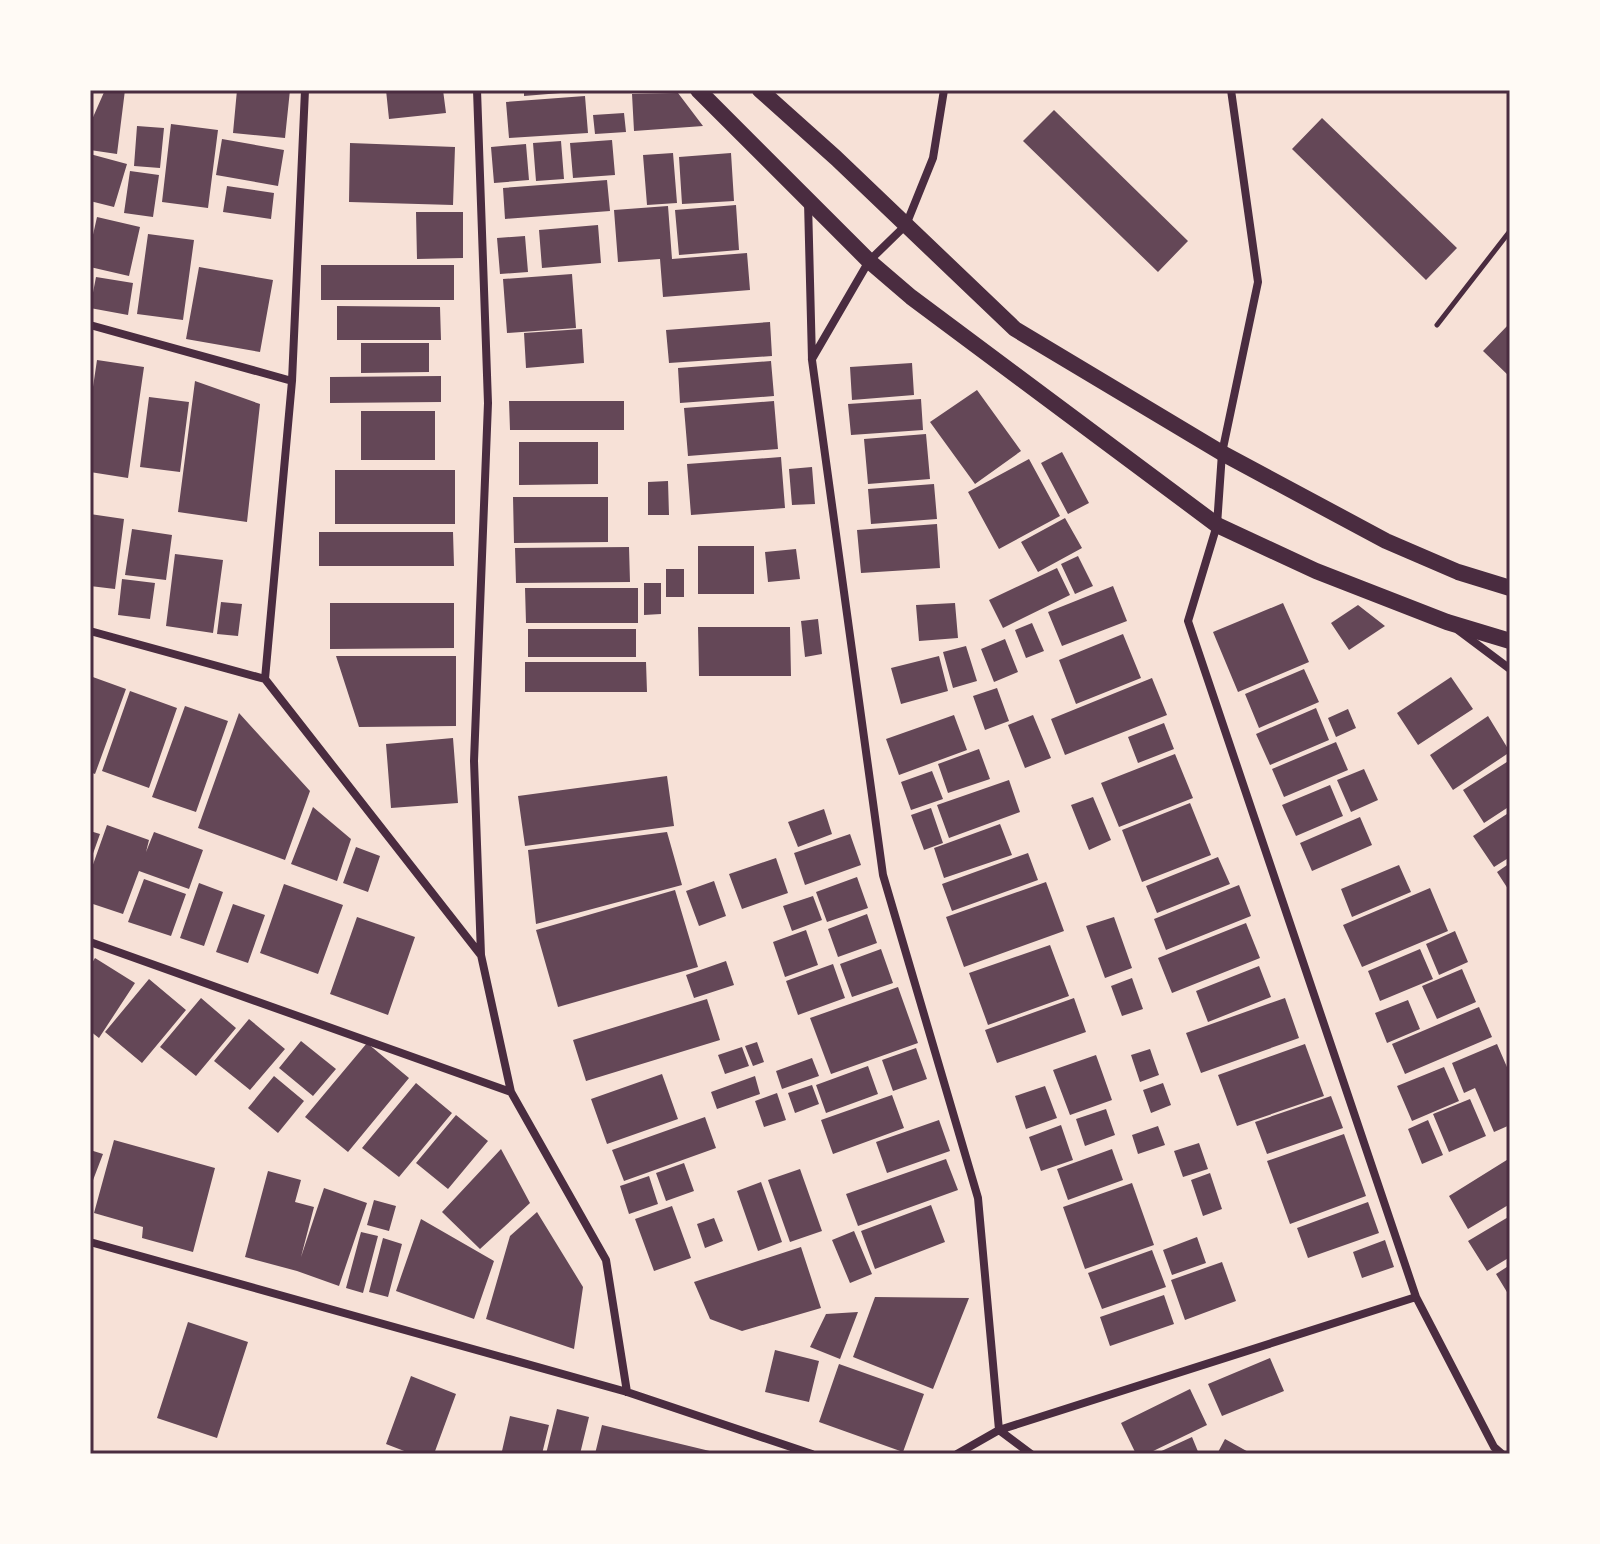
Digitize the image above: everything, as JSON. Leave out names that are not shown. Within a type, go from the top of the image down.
[{"type":"main road","points":[[698,90],[869,261],[911,297],[1217,525],[1316,571],[1447,622],[1510,641]]},
{"type":"main road","points":[[760,90],[1015,329],[1222,453],[1386,541],[1458,572],[1510,588]]},
{"type":"street","points":[[265,679],[292,381],[305,90]]},
{"type":"street","points":[[477,90],[488,403],[474,761],[481,955],[511,1092],[606,1260],[627,1392]]},
{"type":"street","points":[[812,360],[869,261],[906,225],[933,158],[944,90]]},
{"type":"street","points":[[1231,90],[1258,282],[1222,453],[1217,525],[1188,621],[1416,1297],[1494,1447],[1502,1454]]},
{"type":"street","points":[[808,199],[812,360],[883,875],[978,1198],[999,1430],[1031,1454]]},
{"type":"street","points":[[90,325],[292,381]]},
{"type":"street","points":[[1447,622],[1510,669]]},
{"type":"street","points":[[90,631],[265,679],[481,955]]},
{"type":"street","points":[[90,942],[511,1092]]},
{"type":"street","points":[[90,1242],[627,1392],[812,1454]]},
{"type":"street","points":[[957,1454],[999,1430],[1416,1297]]},
{"type":"path","points":[[1437,325],[1510,231]]},
{"type":"building","points":[[105,90],[125,90],[117,154],[90,150],[90,124]]},
{"type":"building","points":[[237,90],[290,90],[285,138],[233,133]]},
{"type":"building","points":[[386,90],[443,90],[446,113],[389,119]]},
{"type":"building","points":[[524,90],[573,90],[573,92],[524,96]]},
{"type":"building","points":[[678,93],[703,126],[634,131],[632,94]]},
{"type":"building","points":[[585,96],[588,133],[509,138],[506,102]]},
{"type":"building","points":[[1054,110],[1188,241],[1158,272],[1023,141]]},
{"type":"building","points":[[624,113],[626,132],[595,134],[593,115]]},
{"type":"building","points":[[1322,118],[1457,248],[1426,280],[1292,149]]},
{"type":"building","points":[[171,124],[218,130],[208,208],[162,202]]},
{"type":"building","points":[[137,126],[164,128],[160,168],[134,166]]},
{"type":"building","points":[[222,139],[284,150],[278,186],[216,175]]},
{"type":"building","points":[[612,140],[615,175],[573,178],[570,143]]},
{"type":"building","points":[[561,141],[564,179],[536,181],[533,143]]},
{"type":"building","points":[[350,143],[455,147],[453,205],[349,202]]},
{"type":"building","points":[[526,144],[529,180],[494,183],[491,147]]},
{"type":"building","points":[[673,153],[677,203],[647,205],[643,155]]},
{"type":"building","points":[[731,153],[734,201],[682,204],[679,157]]},
{"type":"building","points":[[90,154],[127,164],[114,207],[90,201]]},
{"type":"building","points":[[130,171],[159,175],[153,217],[124,213]]},
{"type":"building","points":[[607,180],[610,211],[505,219],[503,188]]},
{"type":"building","points":[[227,186],[274,193],[271,219],[223,212]]},
{"type":"building","points":[[736,205],[739,250],[679,255],[675,210]]},
{"type":"building","points":[[668,206],[672,259],[747,253],[750,290],[663,297],[660,259],[618,262],[614,210]]},
{"type":"building","points":[[416,212],[463,212],[463,258],[417,259]]},
{"type":"building","points":[[97,217],[140,227],[129,276],[90,267],[90,248]]},
{"type":"building","points":[[598,225],[601,263],[542,268],[539,230]]},
{"type":"building","points":[[148,234],[194,240],[183,320],[137,314]]},
{"type":"building","points":[[525,236],[528,272],[500,274],[497,238]]},
{"type":"building","points":[[321,265],[454,265],[454,300],[321,300]]},
{"type":"building","points":[[199,267],[273,280],[260,352],[186,339]]},
{"type":"building","points":[[572,274],[576,328],[507,333],[503,279]]},
{"type":"building","points":[[96,277],[133,283],[128,315],[90,308]]},
{"type":"building","points":[[337,306],[440,307],[441,340],[337,340]]},
{"type":"building","points":[[770,322],[772,356],[669,363],[666,330]]},
{"type":"building","points":[[1510,323],[1510,377],[1483,351]]},
{"type":"building","points":[[582,329],[584,363],[526,368],[524,333]]},
{"type":"building","points":[[361,343],[429,343],[429,372],[361,373]]},
{"type":"building","points":[[97,360],[144,367],[128,478],[90,472],[90,407]]},
{"type":"building","points":[[771,361],[774,396],[680,403],[678,368]]},
{"type":"building","points":[[912,363],[914,395],[852,400],[850,367]]},
{"type":"building","points":[[441,376],[441,402],[330,403],[330,377]]},
{"type":"building","points":[[195,381],[260,404],[247,522],[178,512]]},
{"type":"building","points":[[977,390],[1021,451],[975,484],[930,422]]},
{"type":"building","points":[[149,397],[189,402],[180,472],[140,467]]},
{"type":"building","points":[[921,399],[923,430],[851,435],[848,404]]},
{"type":"building","points":[[509,401],[624,401],[624,430],[510,430]]},
{"type":"building","points":[[774,401],[778,449],[688,456],[684,408]]},
{"type":"building","points":[[361,411],[435,411],[435,460],[361,460]]},
{"type":"building","points":[[926,434],[930,479],[868,484],[864,439]]},
{"type":"building","points":[[519,442],[598,442],[598,484],[519,485]]},
{"type":"building","points":[[1062,452],[1089,503],[1068,514],[1041,463]]},
{"type":"building","points":[[781,457],[785,508],[691,515],[687,464]]},
{"type":"building","points":[[1029,459],[1060,516],[999,549],[968,492]]},
{"type":"building","points":[[812,467],[815,504],[792,505],[789,469]]},
{"type":"building","points":[[335,470],[455,470],[455,524],[335,524]]},
{"type":"building","points":[[668,481],[669,515],[648,515],[648,482]]},
{"type":"building","points":[[934,484],[937,519],[871,524],[868,489]]},
{"type":"building","points":[[513,497],[608,497],[608,542],[514,543]]},
{"type":"building","points":[[90,514],[124,519],[115,589],[90,586]]},
{"type":"building","points":[[1065,518],[1082,548],[1038,572],[1021,542]]},
{"type":"building","points":[[937,524],[940,568],[861,573],[857,530]]},
{"type":"building","points":[[132,529],[172,535],[166,580],[125,575]]},
{"type":"building","points":[[319,532],[453,532],[454,566],[319,566]]},
{"type":"building","points":[[698,546],[754,546],[754,594],[698,594]]},
{"type":"building","points":[[629,547],[630,582],[516,583],[515,548]]},
{"type":"building","points":[[796,549],[800,579],[768,582],[765,552]]},
{"type":"building","points":[[175,554],[223,560],[213,633],[166,626]]},
{"type":"building","points":[[1078,556],[1093,586],[1075,594],[1061,564]]},
{"type":"building","points":[[1057,568],[1070,595],[1003,628],[989,600]]},
{"type":"building","points":[[666,569],[684,569],[684,597],[666,597]]},
{"type":"building","points":[[122,579],[155,583],[150,619],[118,615]]},
{"type":"building","points":[[644,583],[661,583],[661,614],[644,615]]},
{"type":"building","points":[[1113,586],[1127,621],[1062,646],[1048,612]]},
{"type":"building","points":[[525,588],[638,588],[638,623],[526,623]]},
{"type":"building","points":[[221,602],[242,604],[238,636],[217,634]]},
{"type":"building","points":[[330,603],[454,603],[454,648],[330,649]]},
{"type":"building","points":[[955,603],[958,638],[919,641],[916,605]]},
{"type":"building","points":[[1283,603],[1309,662],[1238,692],[1213,632]]},
{"type":"building","points":[[1358,605],[1385,626],[1349,650],[1331,623]]},
{"type":"building","points":[[818,619],[822,654],[805,657],[801,621]]},
{"type":"building","points":[[1032,623],[1044,651],[1026,658],[1015,630]]},
{"type":"building","points":[[698,627],[790,627],[791,676],[699,676]]},
{"type":"building","points":[[528,629],[636,629],[636,657],[528,657]]},
{"type":"building","points":[[1123,634],[1141,678],[1076,704],[1059,660]]},
{"type":"building","points":[[1005,639],[1018,672],[994,682],[981,649]]},
{"type":"building","points":[[966,646],[977,681],[953,688],[943,652]]},
{"type":"building","points":[[336,656],[456,656],[456,726],[359,727]]},
{"type":"building","points":[[939,656],[948,691],[901,704],[891,668]]},
{"type":"building","points":[[525,662],[646,662],[647,692],[525,692]]},
{"type":"building","points":[[1304,669],[1319,702],[1259,728],[1245,694]]},
{"type":"building","points":[[90,676],[126,689],[95,774],[90,772]]},
{"type":"building","points":[[1451,677],[1473,709],[1418,745],[1397,713]]},
{"type":"building","points":[[1152,678],[1167,715],[1065,755],[1051,719]]},
{"type":"building","points":[[997,688],[1009,721],[985,730],[973,696]]},
{"type":"building","points":[[130,691],[177,708],[149,788],[102,771]]},
{"type":"building","points":[[185,706],[228,721],[196,812],[152,797]]},
{"type":"building","points":[[1316,708],[1329,740],[1270,765],[1256,734]]},
{"type":"building","points":[[1348,709],[1356,728],[1336,737],[1328,718]]},
{"type":"building","points":[[239,713],[310,791],[285,860],[198,828]]},
{"type":"building","points":[[954,715],[967,750],[899,775],[886,739]]},
{"type":"building","points":[[1033,715],[1051,758],[1025,768],[1008,725]]},
{"type":"building","points":[[1488,716],[1510,752],[1453,790],[1430,755]]},
{"type":"building","points":[[1164,723],[1174,749],[1138,763],[1128,737]]},
{"type":"building","points":[[453,738],[458,803],[391,808],[386,744]]},
{"type":"building","points":[[1336,742],[1348,770],[1284,797],[1272,769]]},
{"type":"building","points":[[979,749],[990,779],[948,793],[938,764]]},
{"type":"building","points":[[1175,754],[1193,798],[1119,827],[1101,783]]},
{"type":"building","points":[[1510,760],[1510,806],[1484,823],[1463,790]]},
{"type":"building","points":[[1364,769],[1378,800],[1351,812],[1337,780]]},
{"type":"building","points":[[932,771],[943,799],[911,810],[901,782]]},
{"type":"building","points":[[667,776],[674,826],[525,846],[518,796]]},
{"type":"building","points":[[1009,780],[1020,812],[949,838],[937,805]]},
{"type":"building","points":[[1330,785],[1343,816],[1296,836],[1282,805]]},
{"type":"building","points":[[1093,797],[1111,840],[1089,850],[1071,805]]},
{"type":"building","points":[[1190,803],[1211,855],[1142,882],[1122,830]]},
{"type":"building","points":[[313,807],[351,839],[337,881],[291,864]]},
{"type":"building","points":[[931,808],[943,843],[924,850],[911,815]]},
{"type":"building","points":[[824,809],[832,834],[798,847],[788,822]]},
{"type":"building","points":[[1510,812],[1510,857],[1494,867],[1473,836]]},
{"type":"building","points":[[1360,817],[1372,845],[1312,871],[1300,843]]},
{"type":"building","points":[[1000,824],[1012,855],[944,878],[934,848]]},
{"type":"building","points":[[107,825],[149,840],[146,852],[154,832],[203,850],[189,889],[139,871],[123,914],[90,903],[90,873]]},
{"type":"building","points":[[90,831],[100,834],[90,862]]},
{"type":"building","points":[[667,832],[682,885],[536,924],[528,850]]},
{"type":"building","points":[[850,834],[861,865],[805,885],[794,853]]},
{"type":"building","points":[[356,847],[380,856],[368,892],[343,883]]},
{"type":"building","points":[[1028,853],[1038,880],[952,911],[942,884]]},
{"type":"building","points":[[1218,857],[1230,884],[1157,913],[1146,886]]},
{"type":"building","points":[[776,858],[788,893],[742,909],[729,874]]},
{"type":"building","points":[[1510,863],[1510,892],[1497,872]]},
{"type":"building","points":[[1399,865],[1411,892],[1352,917],[1341,889]]},
{"type":"building","points":[[857,877],[868,908],[827,922],[816,892]]},
{"type":"building","points":[[144,879],[186,894],[171,936],[128,922]]},
{"type":"building","points":[[714,881],[726,916],[699,926],[686,891]]},
{"type":"building","points":[[1046,882],[1064,931],[964,967],[946,917]]},
{"type":"building","points":[[199,883],[223,892],[204,946],[180,938]]},
{"type":"building","points":[[284,884],[343,905],[318,974],[260,953]]},
{"type":"building","points":[[1239,885],[1251,916],[1166,950],[1154,919]]},
{"type":"building","points":[[1430,888],[1448,931],[1362,967],[1343,925]]},
{"type":"building","points":[[675,890],[698,967],[558,1007],[536,930]]},
{"type":"building","points":[[813,896],[822,920],[792,931],[783,906]]},
{"type":"building","points":[[233,904],[265,915],[248,963],[216,952]]},
{"type":"building","points":[[867,914],[877,943],[838,957],[828,929]]},
{"type":"building","points":[[357,917],[415,937],[388,1015],[330,994]]},
{"type":"building","points":[[1114,917],[1132,968],[1105,978],[1086,926]]},
{"type":"building","points":[[1246,923],[1260,958],[1172,993],[1158,958]]},
{"type":"building","points":[[806,930],[818,965],[785,977],[773,942]]},
{"type":"building","points":[[1455,931],[1468,962],[1439,975],[1426,944]]},
{"type":"building","points":[[1050,945],[1069,996],[988,1025],[969,973]]},
{"type":"building","points":[[881,949],[893,983],[852,997],[840,964]]},
{"type":"building","points":[[1420,949],[1433,979],[1380,1001],[1368,971]]},
{"type":"building","points":[[95,958],[135,983],[99,1038],[90,1031],[90,966]]},
{"type":"building","points":[[726,961],[734,985],[694,998],[686,975]]},
{"type":"building","points":[[833,964],[845,998],[798,1015],[786,981]]},
{"type":"building","points":[[1259,966],[1271,997],[1208,1022],[1196,991]]},
{"type":"building","points":[[1462,969],[1476,1002],[1437,1019],[1422,986]]},
{"type":"building","points":[[1132,978],[1143,1009],[1122,1016],[1111,986]]},
{"type":"building","points":[[149,979],[186,1010],[142,1063],[105,1032]]},
{"type":"building","points":[[898,987],[918,1043],[831,1074],[810,1018]]},
{"type":"building","points":[[201,998],[236,1028],[196,1076],[160,1047]]},
{"type":"building","points":[[1074,998],[1086,1032],[997,1063],[985,1030]]},
{"type":"building","points":[[1285,998],[1299,1038],[1201,1073],[1186,1033]]},
{"type":"building","points":[[707,999],[720,1040],[586,1081],[573,1040]]},
{"type":"building","points":[[1408,1000],[1420,1029],[1387,1043],[1375,1013]]},
{"type":"building","points":[[1479,1007],[1492,1037],[1405,1074],[1392,1044]]},
{"type":"building","points":[[249,1019],[285,1049],[250,1090],[214,1061]]},
{"type":"building","points":[[301,1041],[336,1069],[313,1096],[279,1068]]},
{"type":"building","points":[[757,1042],[764,1062],[753,1066],[745,1046]]},
{"type":"building","points":[[367,1043],[409,1078],[348,1152],[305,1117]]},
{"type":"building","points":[[1305,1044],[1324,1096],[1237,1126],[1218,1075]]},
{"type":"building","points":[[1497,1044],[1510,1074],[1510,1125],[1494,1132],[1475,1088],[1464,1093],[1452,1063]]},
{"type":"building","points":[[742,1047],[749,1066],[725,1074],[718,1055]]},
{"type":"building","points":[[916,1048],[927,1079],[893,1091],[882,1060]]},
{"type":"building","points":[[1150,1049],[1159,1075],[1140,1082],[1131,1055]]},
{"type":"building","points":[[1096,1055],[1112,1100],[1070,1115],[1053,1070]]},
{"type":"building","points":[[812,1058],[819,1076],[782,1089],[776,1071]]},
{"type":"building","points":[[868,1066],[878,1094],[826,1113],[816,1085]]},
{"type":"building","points":[[1444,1067],[1459,1101],[1412,1121],[1397,1086]]},
{"type":"building","points":[[662,1074],[678,1119],[607,1144],[591,1099]]},
{"type":"building","points":[[274,1076],[304,1101],[278,1133],[248,1108]]},
{"type":"building","points":[[755,1076],[760,1094],[717,1109],[711,1092]]},
{"type":"building","points":[[416,1083],[452,1113],[399,1177],[362,1148]]},
{"type":"building","points":[[1163,1083],[1171,1105],[1151,1113],[1143,1090]]},
{"type":"building","points":[[812,1085],[819,1104],[795,1113],[788,1093]]},
{"type":"building","points":[[1045,1086],[1057,1118],[1026,1129],[1015,1096]]},
{"type":"building","points":[[777,1093],[786,1120],[764,1127],[755,1101]]},
{"type":"building","points":[[892,1095],[904,1128],[833,1154],[821,1120]]},
{"type":"building","points":[[1331,1096],[1343,1128],[1267,1154],[1255,1122]]},
{"type":"building","points":[[1470,1099],[1486,1136],[1449,1152],[1433,1114]]},
{"type":"building","points":[[1106,1109],[1115,1135],[1085,1146],[1076,1119]]},
{"type":"building","points":[[456,1115],[488,1141],[448,1189],[416,1163]]},
{"type":"building","points":[[705,1117],[716,1148],[624,1181],[612,1150]]},
{"type":"building","points":[[939,1120],[950,1151],[887,1173],[876,1142]]},
{"type":"building","points":[[1428,1120],[1443,1155],[1422,1164],[1408,1129]]},
{"type":"building","points":[[1061,1125],[1073,1160],[1041,1171],[1029,1137]]},
{"type":"building","points":[[1158,1126],[1165,1145],[1138,1154],[1132,1135]]},
{"type":"building","points":[[1344,1134],[1366,1196],[1290,1224],[1267,1161]]},
{"type":"building","points":[[114,1140],[215,1168],[193,1252],[142,1238],[143,1227],[94,1213]]},
{"type":"building","points":[[1199,1143],[1208,1169],[1183,1177],[1174,1151]]},
{"type":"building","points":[[501,1149],[530,1203],[480,1249],[442,1212]]},
{"type":"building","points":[[1112,1149],[1123,1180],[1068,1200],[1057,1169]]},
{"type":"building","points":[[90,1150],[103,1154],[90,1188]]},
{"type":"building","points":[[1510,1158],[1510,1204],[1468,1229],[1449,1196]]},
{"type":"building","points":[[946,1159],[958,1190],[858,1226],[846,1194]]},
{"type":"building","points":[[684,1163],[694,1191],[666,1201],[656,1173]]},
{"type":"building","points":[[800,1169],[822,1231],[790,1242],[768,1180]]},
{"type":"building","points":[[268,1171],[301,1180],[295,1202],[314,1207],[301,1257],[324,1188],[367,1203],[339,1286],[245,1257]]},
{"type":"building","points":[[1210,1173],[1222,1209],[1203,1216],[1191,1180]]},
{"type":"building","points":[[649,1176],[658,1204],[629,1214],[620,1186]]},
{"type":"building","points":[[761,1182],[782,1242],[758,1251],[737,1191]]},
{"type":"building","points":[[1132,1183],[1154,1245],[1085,1269],[1063,1207]]},
{"type":"building","points":[[374,1200],[396,1206],[389,1231],[367,1225]]},
{"type":"building","points":[[1368,1202],[1379,1233],[1308,1258],[1297,1228]]},
{"type":"building","points":[[931,1205],[945,1242],[875,1269],[861,1231]]},
{"type":"building","points":[[672,1206],[691,1258],[654,1271],[635,1219]]},
{"type":"building","points":[[537,1212],[583,1287],[574,1349],[486,1319],[510,1236]]},
{"type":"building","points":[[1510,1216],[1510,1257],[1487,1271],[1468,1241]]},
{"type":"building","points":[[714,1218],[723,1241],[705,1248],[697,1224]]},
{"type":"building","points":[[421,1219],[494,1261],[474,1319],[396,1291]]},
{"type":"building","points":[[854,1231],[872,1274],[850,1283],[832,1240]]},
{"type":"building","points":[[361,1232],[378,1236],[363,1293],[346,1288]]},
{"type":"building","points":[[1197,1237],[1206,1263],[1172,1275],[1163,1250]]},
{"type":"building","points":[[383,1238],[402,1244],[388,1297],[369,1292]]},
{"type":"building","points":[[1385,1240],[1394,1267],[1362,1278],[1353,1252]]},
{"type":"building","points":[[801,1247],[821,1308],[742,1331],[710,1319],[694,1282]]},
{"type":"building","points":[[1152,1250],[1166,1287],[1102,1309],[1088,1273]]},
{"type":"building","points":[[1222,1262],[1236,1301],[1185,1320],[1171,1280]]},
{"type":"building","points":[[1510,1265],[1510,1297],[1496,1274]]},
{"type":"building","points":[[1164,1295],[1174,1324],[1110,1346],[1100,1317]]},
{"type":"building","points":[[875,1297],[969,1298],[933,1389],[853,1357]]},
{"type":"building","points":[[858,1312],[840,1359],[810,1347],[826,1314]]},
{"type":"building","points":[[188,1322],[248,1342],[217,1438],[157,1418]]},
{"type":"building","points":[[775,1350],[819,1361],[809,1402],[765,1392]]},
{"type":"building","points":[[1270,1358],[1284,1391],[1222,1416],[1208,1384]]},
{"type":"building","points":[[839,1364],[924,1394],[903,1452],[819,1422]]},
{"type":"building","points":[[411,1376],[456,1394],[434,1454],[412,1454],[386,1444]]},
{"type":"building","points":[[1190,1389],[1207,1425],[1147,1454],[1136,1454],[1121,1423]]},
{"type":"building","points":[[557,1409],[589,1417],[580,1454],[546,1454]]},
{"type":"building","points":[[510,1416],[549,1425],[542,1454],[502,1451]]},
{"type":"building","points":[[602,1425],[718,1453],[718,1454],[595,1454]]},
{"type":"building","points":[[1192,1437],[1199,1454],[1155,1454]]},
{"type":"building","points":[[1225,1439],[1252,1454],[1217,1454]]}]
